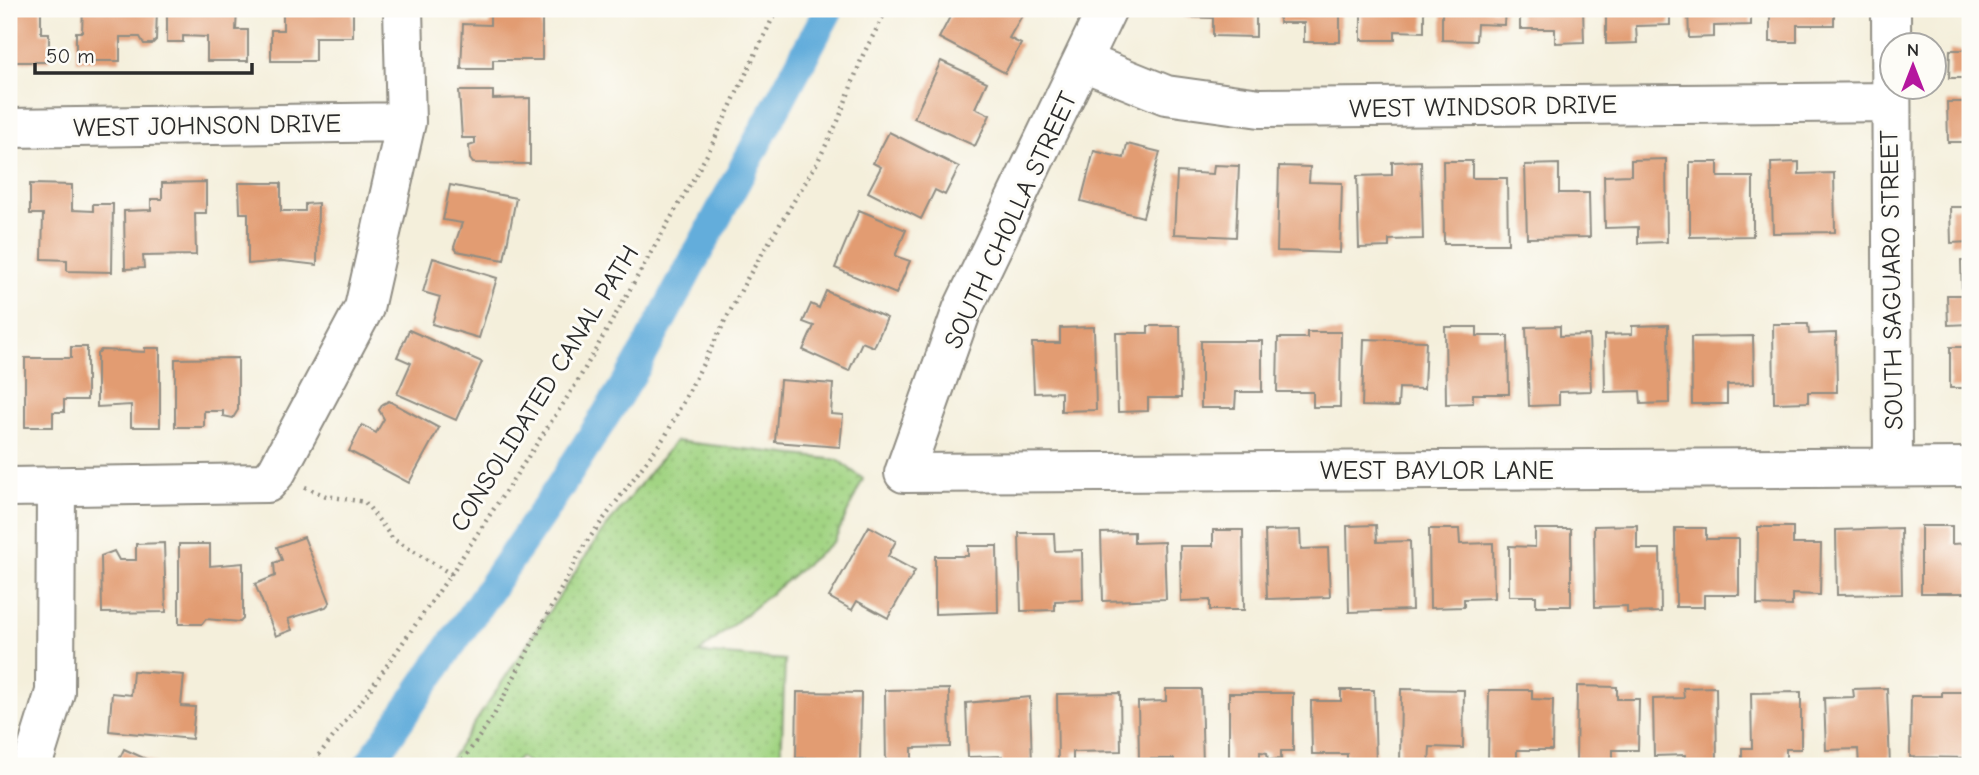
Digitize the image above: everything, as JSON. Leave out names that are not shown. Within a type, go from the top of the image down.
[{"type":"street","points":[[9,487],[267,483],[277,471],[364,308],[406,122],[403,9]]},
{"type":"street","name":"SOUTH CHOLLA STREET","points":[[904,473],[962,310],[1084,62],[1107,9]]},
{"type":"street","name":"SOUTH SAGUARO STREET","points":[[1891,9],[1891,32]]},
{"type":"street","name":"WEST WINDSOR DRIVE","points":[[1084,62],[1166,95],[1260,108],[1890,102]]},
{"type":"street","name":"SOUTH SAGUARO STREET","points":[[1890,102],[1893,467]]},
{"type":"street","name":"WEST JOHNSON DRIVE","points":[[9,128],[406,122]]},
{"type":"street","name":"WEST BAYLOR LANE","points":[[904,473],[1970,467]]},
{"type":"street","points":[[32,766],[55,692],[56,487]]},
{"type":"path","name":"CONSOLIDATED CANAL PATH","points":[[310,766],[364,698],[451,574],[576,384],[708,153],[777,9]]},
{"type":"path","points":[[459,766],[494,715],[585,544],[666,435],[748,277],[817,163],[838,121],[863,55],[887,9]]},
{"type":"path","points":[[277,471],[314,492],[365,502],[393,539],[451,574]]},
{"type":"green space","points":[[675,441],[838,460],[863,479],[834,541],[699,653],[785,660],[781,766],[533,766],[520,757],[512,766],[446,766],[602,532]]},
{"type":"building","points":[[9,9],[41,9],[41,33],[49,33],[49,62],[9,62]]},
{"type":"building","points":[[83,9],[157,9],[156,40],[152,44],[144,44],[140,37],[120,37],[120,61],[76,61],[76,32],[82,32]]},
{"type":"building","points":[[167,9],[237,9],[236,30],[248,30],[248,61],[207,61],[207,37],[183,36],[183,42],[167,42]]},
{"type":"building","points":[[283,9],[353,9],[353,37],[315,37],[315,61],[271,61],[271,30],[283,30]]},
{"type":"building","points":[[490,9],[542,9],[542,60],[493,60],[493,69],[461,69],[463,24],[490,25]]},
{"type":"building","points":[[954,9],[1018,9],[1024,12],[1009,38],[1021,44],[1005,73],[939,38]]},
{"type":"building","points":[[1184,9],[1256,9],[1256,37],[1213,36],[1213,18],[1184,17]]},
{"type":"building","points":[[1279,9],[1340,9],[1340,42],[1304,42],[1304,23],[1279,23]]},
{"type":"building","points":[[1361,9],[1424,9],[1424,32],[1395,31],[1395,40],[1361,40]]},
{"type":"building","points":[[1442,9],[1505,9],[1504,25],[1477,24],[1476,41],[1442,40]]},
{"type":"building","points":[[1520,9],[1583,9],[1584,42],[1555,43],[1555,29],[1520,29]]},
{"type":"building","points":[[1606,9],[1670,9],[1670,25],[1636,26],[1637,43],[1606,44]]},
{"type":"building","points":[[1688,9],[1751,9],[1751,25],[1714,26],[1714,37],[1689,38]]},
{"type":"building","points":[[1770,9],[1834,9],[1834,25],[1797,25],[1797,42],[1770,42]]},
{"type":"building","points":[[1950,50],[1970,50],[1970,78],[1949,78]]},
{"type":"building","points":[[941,61],[987,82],[975,108],[990,115],[975,146],[914,118]]},
{"type":"building","points":[[459,91],[493,91],[493,99],[530,98],[530,164],[473,163],[469,146],[475,144],[475,138],[462,138]]},
{"type":"building","points":[[1947,102],[1970,102],[1970,168],[1966,168],[1966,142],[1948,142]]},
{"type":"building","points":[[889,132],[959,167],[945,195],[935,190],[921,219],[868,192],[881,167],[873,163]]},
{"type":"building","points":[[1127,144],[1160,152],[1143,217],[1081,201],[1094,151],[1124,158]]},
{"type":"building","points":[[1666,159],[1667,242],[1638,243],[1638,227],[1605,228],[1604,176],[1631,175],[1631,160]]},
{"type":"building","points":[[1421,161],[1423,239],[1389,240],[1389,247],[1359,248],[1357,176],[1392,175],[1392,162]]},
{"type":"building","points":[[1443,161],[1472,161],[1472,178],[1507,178],[1508,244],[1444,244]]},
{"type":"building","points":[[1690,162],[1718,162],[1718,177],[1753,177],[1753,236],[1690,237]]},
{"type":"building","points":[[1799,162],[1799,174],[1834,173],[1835,232],[1773,233],[1771,163]]},
{"type":"building","points":[[1559,164],[1559,193],[1589,193],[1590,237],[1527,238],[1525,165]]},
{"type":"building","points":[[1214,165],[1239,166],[1236,237],[1174,234],[1177,172],[1213,174]]},
{"type":"building","points":[[1279,166],[1310,167],[1309,182],[1342,183],[1340,253],[1277,251]]},
{"type":"building","points":[[1967,180],[1970,180],[1970,242],[1951,243],[1950,207],[1968,207]]},
{"type":"building","points":[[206,182],[206,213],[195,213],[196,255],[143,256],[144,268],[125,269],[124,211],[151,210],[151,199],[162,199],[162,183]]},
{"type":"building","points":[[239,183],[281,183],[281,211],[305,211],[305,204],[318,203],[317,265],[283,261],[248,264],[248,213],[240,213]]},
{"type":"building","points":[[30,184],[72,185],[72,210],[93,211],[93,204],[113,204],[112,272],[67,271],[67,260],[42,259],[43,214],[30,214]]},
{"type":"building","points":[[450,185],[516,198],[504,260],[457,251],[454,247],[462,223],[443,220]]},
{"type":"building","points":[[859,210],[906,230],[895,256],[910,261],[896,294],[835,268]]},
{"type":"building","points":[[433,258],[497,278],[479,338],[432,324],[440,297],[423,292]]},
{"type":"building","points":[[1961,261],[1970,261],[1970,324],[1948,325],[1947,295],[1962,295]]},
{"type":"building","points":[[826,291],[887,318],[874,347],[862,342],[849,371],[803,350],[814,326],[803,322],[811,304],[819,308]]},
{"type":"building","points":[[1773,324],[1808,324],[1809,334],[1836,333],[1837,392],[1808,392],[1808,402],[1774,403]]},
{"type":"building","points":[[1668,325],[1669,403],[1641,404],[1640,391],[1605,392],[1604,335],[1632,334],[1632,326]]},
{"type":"building","points":[[1148,326],[1180,326],[1181,398],[1148,398],[1148,411],[1118,412],[1116,333],[1148,333]]},
{"type":"building","points":[[1560,326],[1560,336],[1589,335],[1591,391],[1559,392],[1559,405],[1529,406],[1526,327]]},
{"type":"building","points":[[1094,327],[1096,410],[1061,411],[1061,392],[1034,393],[1032,343],[1060,343],[1060,328]]},
{"type":"building","points":[[1445,327],[1477,327],[1477,336],[1508,336],[1509,394],[1473,394],[1473,403],[1446,404]]},
{"type":"building","points":[[409,330],[482,362],[456,420],[397,394],[411,363],[397,357]]},
{"type":"building","points":[[1307,332],[1341,332],[1340,407],[1313,407],[1313,392],[1277,392],[1278,338],[1307,338]]},
{"type":"building","points":[[1753,336],[1754,384],[1727,385],[1727,404],[1692,404],[1691,337]]},
{"type":"building","points":[[1364,339],[1426,341],[1424,389],[1399,388],[1398,407],[1362,406]]},
{"type":"building","points":[[1201,341],[1262,341],[1262,392],[1236,392],[1235,408],[1201,408]]},
{"type":"building","points":[[71,347],[87,347],[87,400],[64,400],[64,412],[53,412],[53,427],[25,427],[25,358],[71,358]]},
{"type":"building","points":[[1950,347],[1970,347],[1970,388],[1950,388]]},
{"type":"building","points":[[145,348],[160,348],[160,427],[131,427],[131,405],[97,407],[97,354],[101,350],[145,352]]},
{"type":"building","points":[[238,358],[238,410],[233,418],[223,416],[223,411],[204,411],[204,427],[175,427],[175,359]]},
{"type":"building","points":[[780,380],[833,384],[831,414],[843,415],[840,447],[775,442]]},
{"type":"building","points":[[389,401],[439,428],[409,483],[349,451],[362,425],[376,433],[384,419],[379,410]]},
{"type":"building","points":[[1376,525],[1377,542],[1410,541],[1412,610],[1349,612],[1347,526]]},
{"type":"building","points":[[1637,525],[1637,549],[1660,549],[1661,612],[1627,613],[1627,606],[1595,607],[1594,526]]},
{"type":"building","points":[[869,526],[896,541],[888,556],[915,571],[888,618],[857,601],[852,610],[829,597]]},
{"type":"building","points":[[1921,526],[1952,526],[1952,544],[1970,543],[1970,593],[1921,593]]},
{"type":"building","points":[[1758,527],[1793,527],[1793,544],[1821,544],[1820,595],[1792,594],[1792,606],[1757,605]]},
{"type":"building","points":[[1675,528],[1706,528],[1706,539],[1739,539],[1739,595],[1704,595],[1704,607],[1676,607]]},
{"type":"building","points":[[1901,528],[1902,594],[1837,595],[1836,530]]},
{"type":"building","points":[[1429,529],[1459,529],[1460,544],[1493,543],[1494,598],[1464,599],[1464,607],[1430,608]]},
{"type":"building","points":[[1535,529],[1571,529],[1571,606],[1536,606],[1536,596],[1509,596],[1509,546],[1535,547]]},
{"type":"building","points":[[1213,530],[1243,530],[1244,610],[1210,610],[1210,600],[1181,601],[1180,546],[1213,546]]},
{"type":"building","points":[[1300,530],[1301,549],[1328,548],[1330,597],[1267,599],[1265,531]]},
{"type":"building","points":[[1134,532],[1134,543],[1164,542],[1166,599],[1103,601],[1101,533]]},
{"type":"building","points":[[1019,533],[1054,533],[1055,551],[1082,550],[1083,600],[1055,601],[1055,610],[1021,611]]},
{"type":"building","points":[[304,537],[330,602],[326,607],[288,619],[292,630],[276,636],[255,584],[275,576],[274,563],[282,560],[277,547]]},
{"type":"building","points":[[164,543],[166,612],[102,613],[101,556],[114,551],[119,560],[136,560],[136,544]]},
{"type":"building","points":[[179,544],[210,544],[210,566],[243,563],[243,619],[240,622],[206,619],[202,624],[179,624]]},
{"type":"building","points":[[968,546],[997,546],[998,612],[935,614],[935,556],[968,556]]},
{"type":"building","points":[[133,671],[184,675],[181,706],[195,707],[192,739],[109,731],[112,693],[131,695]]},
{"type":"building","points":[[1577,686],[1617,687],[1617,699],[1639,699],[1638,750],[1613,750],[1613,766],[1576,766]]},
{"type":"building","points":[[1716,687],[1717,766],[1685,766],[1685,755],[1654,756],[1653,699],[1684,698],[1683,688]]},
{"type":"building","points":[[1887,688],[1890,766],[1859,766],[1858,749],[1826,750],[1824,698],[1854,697],[1853,689]]},
{"type":"building","points":[[949,689],[950,747],[912,748],[912,766],[886,766],[885,690]]},
{"type":"building","points":[[1166,689],[1201,689],[1203,766],[1174,766],[1174,759],[1139,759],[1138,702],[1166,701]]},
{"type":"building","points":[[1401,689],[1464,690],[1463,748],[1430,747],[1429,766],[1400,766]]},
{"type":"building","points":[[1341,690],[1374,690],[1376,766],[1347,766],[1347,754],[1312,754],[1311,701],[1341,701]]},
{"type":"building","points":[[1489,690],[1532,690],[1532,699],[1553,700],[1552,750],[1517,750],[1517,766],[1488,766]]},
{"type":"building","points":[[797,692],[861,693],[860,766],[831,766],[831,758],[796,758]]},
{"type":"building","points":[[1801,692],[1801,749],[1786,749],[1786,766],[1742,766],[1742,748],[1752,748],[1751,693]]},
{"type":"building","points":[[1942,692],[1970,692],[1970,758],[1910,757],[1911,696],[1942,696]]},
{"type":"building","points":[[1120,693],[1121,751],[1073,752],[1073,766],[1058,766],[1057,694]]},
{"type":"building","points":[[1229,693],[1293,693],[1293,751],[1281,751],[1281,759],[1268,760],[1267,753],[1260,752],[1260,766],[1229,766]]},
{"type":"building","points":[[1030,697],[1032,766],[1002,766],[1002,756],[968,757],[966,703]]},
{"type":"building","points":[[124,749],[161,766],[116,766]]},
{"type":"waterway","points":[[368,766],[559,488],[635,369],[829,9]]}]
